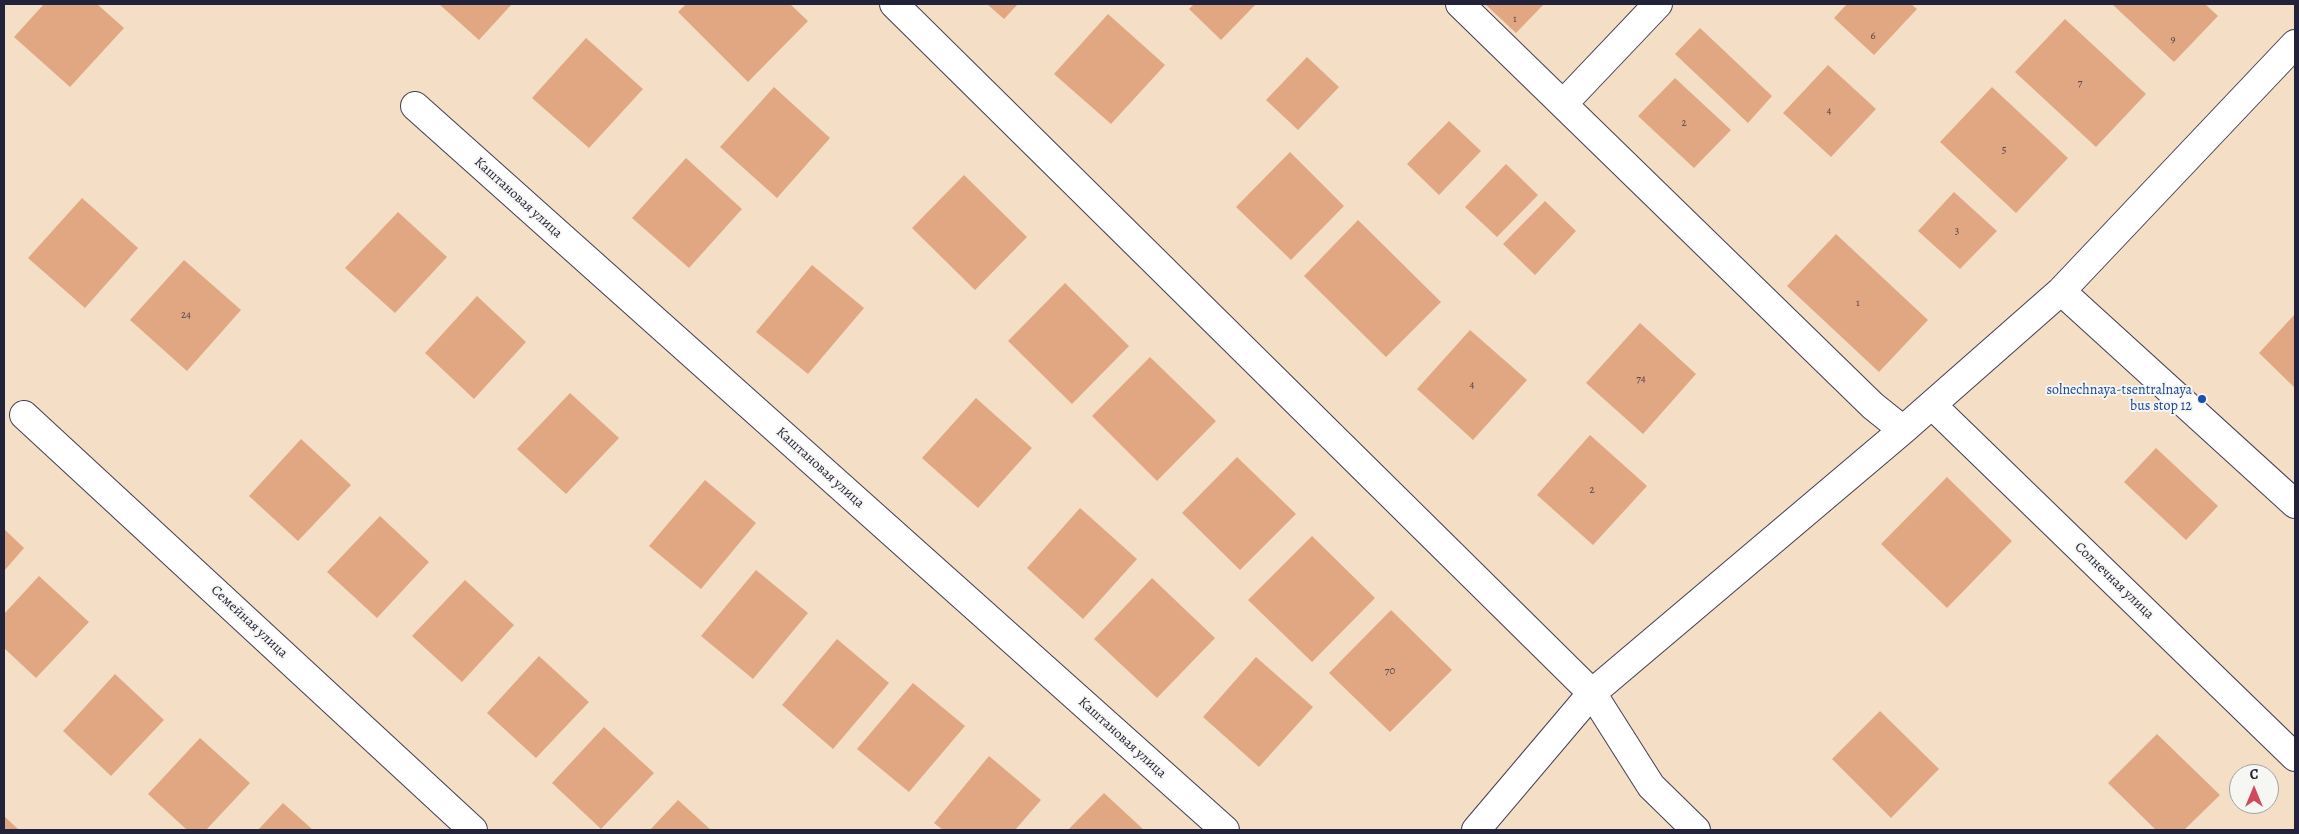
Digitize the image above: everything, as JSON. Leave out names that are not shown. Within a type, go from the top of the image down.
[{"type":"street","points":[[894,4],[1592,693],[1651,786],[1696,830]]},
{"type":"street","points":[[1460,4],[1873,406],[1903,430]]},
{"type":"street","points":[[1563,104],[1658,4]]},
{"type":"street","points":[[1476,830],[1592,693],[1903,430],[2061,292],[2295,44]]},
{"type":"street","name":"Каштановая улица","points":[[415,106],[1225,830]]},
{"type":"street","points":[[2061,292],[2295,504]]},
{"type":"street","name":"Солнечная улица","points":[[1932,404],[2295,757]]},
{"type":"street","name":"Семейная улица","points":[[24,415],[474,830]]},
{"type":"building","points":[[44,4],[97,4],[124,28],[70,87],[14,37]]},
{"type":"building","points":[[439,4],[512,4],[479,40]]},
{"type":"building","points":[[686,4],[790,4],[808,21],[748,82],[678,12]]},
{"type":"building","points":[[987,4],[1018,4],[1004,19]]},
{"type":"building","points":[[1194,4],[1256,4],[1221,40],[1189,9]]},
{"type":"building","points":[[1485,4],[1544,4],[1516,33]]},
{"type":"building","points":[[1847,4],[1911,4],[1917,9],[1874,55],[1834,18]]},
{"type":"building","points":[[2112,4],[2205,4],[2218,16],[2174,62]]},
{"type":"building","points":[[1108,14],[1165,65],[1111,124],[1054,74]]},
{"type":"building","points":[[2065,19],[2146,94],[2096,147],[2015,72]]},
{"type":"building","points":[[1700,28],[1772,96],[1748,123],[1675,54]]},
{"type":"building","points":[[586,38],[643,89],[589,148],[532,98]]},
{"type":"building","points":[[1307,57],[1339,87],[1298,130],[1266,100]]},
{"type":"building","points":[[1828,65],[1876,109],[1831,157],[1783,113]]},
{"type":"building","points":[[1675,78],[1731,130],[1694,168],[1638,116]]},
{"type":"building","points":[[774,87],[830,138],[777,198],[720,147]]},
{"type":"building","points":[[1992,87],[2068,158],[2016,213],[1940,142]]},
{"type":"building","points":[[1449,121],[1481,151],[1439,195],[1407,164]]},
{"type":"building","points":[[1290,152],[1344,206],[1291,260],[1236,207]]},
{"type":"building","points":[[686,158],[742,209],[689,268],[632,218]]},
{"type":"building","points":[[1506,164],[1538,195],[1497,237],[1465,207]]},
{"type":"building","points":[[964,175],[1027,237],[975,290],[912,228]]},
{"type":"building","points":[[1954,192],[1997,231],[1960,269],[1918,231]]},
{"type":"building","points":[[82,198],[138,248],[85,308],[28,258]]},
{"type":"building","points":[[1545,201],[1576,231],[1535,275],[1503,244]]},
{"type":"building","points":[[398,212],[447,257],[395,313],[345,268]]},
{"type":"building","points":[[1358,220],[1441,302],[1386,357],[1304,276]]},
{"type":"building","points":[[1836,234],[1928,320],[1879,372],[1787,286]]},
{"type":"building","points":[[184,260],[241,310],[187,371],[130,320]]},
{"type":"building","points":[[812,265],[864,308],[808,374],[756,332]]},
{"type":"building","points":[[1065,283],[1129,346],[1072,404],[1008,341]]},
{"type":"building","points":[[477,296],[526,342],[474,399],[425,353]]},
{"type":"building","points":[[2295,314],[2295,388],[2259,353]]},
{"type":"building","points":[[1640,323],[1696,374],[1643,434],[1586,383]]},
{"type":"building","points":[[1470,330],[1527,380],[1473,440],[1417,389]]},
{"type":"building","points":[[1150,357],[1216,421],[1157,481],[1092,416]]},
{"type":"building","points":[[570,393],[619,438],[566,494],[517,449]]},
{"type":"building","points":[[976,398],[1032,448],[978,508],[922,458]]},
{"type":"building","points":[[1590,435],[1647,486],[1593,545],[1537,495]]},
{"type":"building","points":[[301,439],[351,485],[298,541],[249,496]]},
{"type":"building","points":[[2156,448],[2218,506],[2186,540],[2124,482]]},
{"type":"building","points":[[1237,457],[1296,514],[1240,570],[1182,513]]},
{"type":"building","points":[[1947,477],[2012,541],[1947,608],[1881,544]]},
{"type":"building","points":[[705,480],[756,523],[701,589],[649,546]]},
{"type":"building","points":[[1080,508],[1137,559],[1083,619],[1027,568]]},
{"type":"building","points":[[380,516],[429,562],[377,618],[327,572]]},
{"type":"building","points":[[4,529],[24,548],[4,571]]},
{"type":"building","points":[[1312,536],[1375,598],[1312,662],[1248,600]]},
{"type":"building","points":[[756,570],[808,613],[753,679],[701,636]]},
{"type":"building","points":[[39,576],[89,622],[36,678],[4,648],[4,614]]},
{"type":"building","points":[[1152,578],[1215,638],[1157,698],[1094,639]]},
{"type":"building","points":[[465,580],[514,625],[462,682],[412,636]]},
{"type":"building","points":[[1391,610],[1452,670],[1390,732],[1329,673]]},
{"type":"building","points":[[837,639],[889,683],[833,749],[782,705]]},
{"type":"building","points":[[539,656],[589,702],[536,758],[487,713]]},
{"type":"building","points":[[1256,657],[1313,707],[1259,767],[1203,717]]},
{"type":"building","points":[[115,674],[164,720],[111,776],[63,731]]},
{"type":"building","points":[[913,683],[965,726],[909,792],[857,749]]},
{"type":"building","points":[[1880,711],[1939,769],[1891,818],[1832,759]]},
{"type":"building","points":[[604,727],[654,773],[601,829],[552,783]]},
{"type":"building","points":[[2157,734],[2220,795],[2184,830],[2156,830],[2108,783]]},
{"type":"building","points":[[200,738],[250,783],[206,830],[187,830],[148,794]]},
{"type":"building","points":[[989,756],[1041,800],[1015,830],[943,830],[934,823]]},
{"type":"building","points":[[1104,793],[1144,830],[1068,830]]},
{"type":"building","points":[[678,800],[711,830],[650,830]]},
{"type":"building","points":[[283,803],[313,830],[258,830]]},
{"type":"building","points":[[4,816],[19,830],[4,830]]},
{"type":"place","name":"solnechnaya-tsentralnaya bus stop 12","points":[[2202,399]]}]
